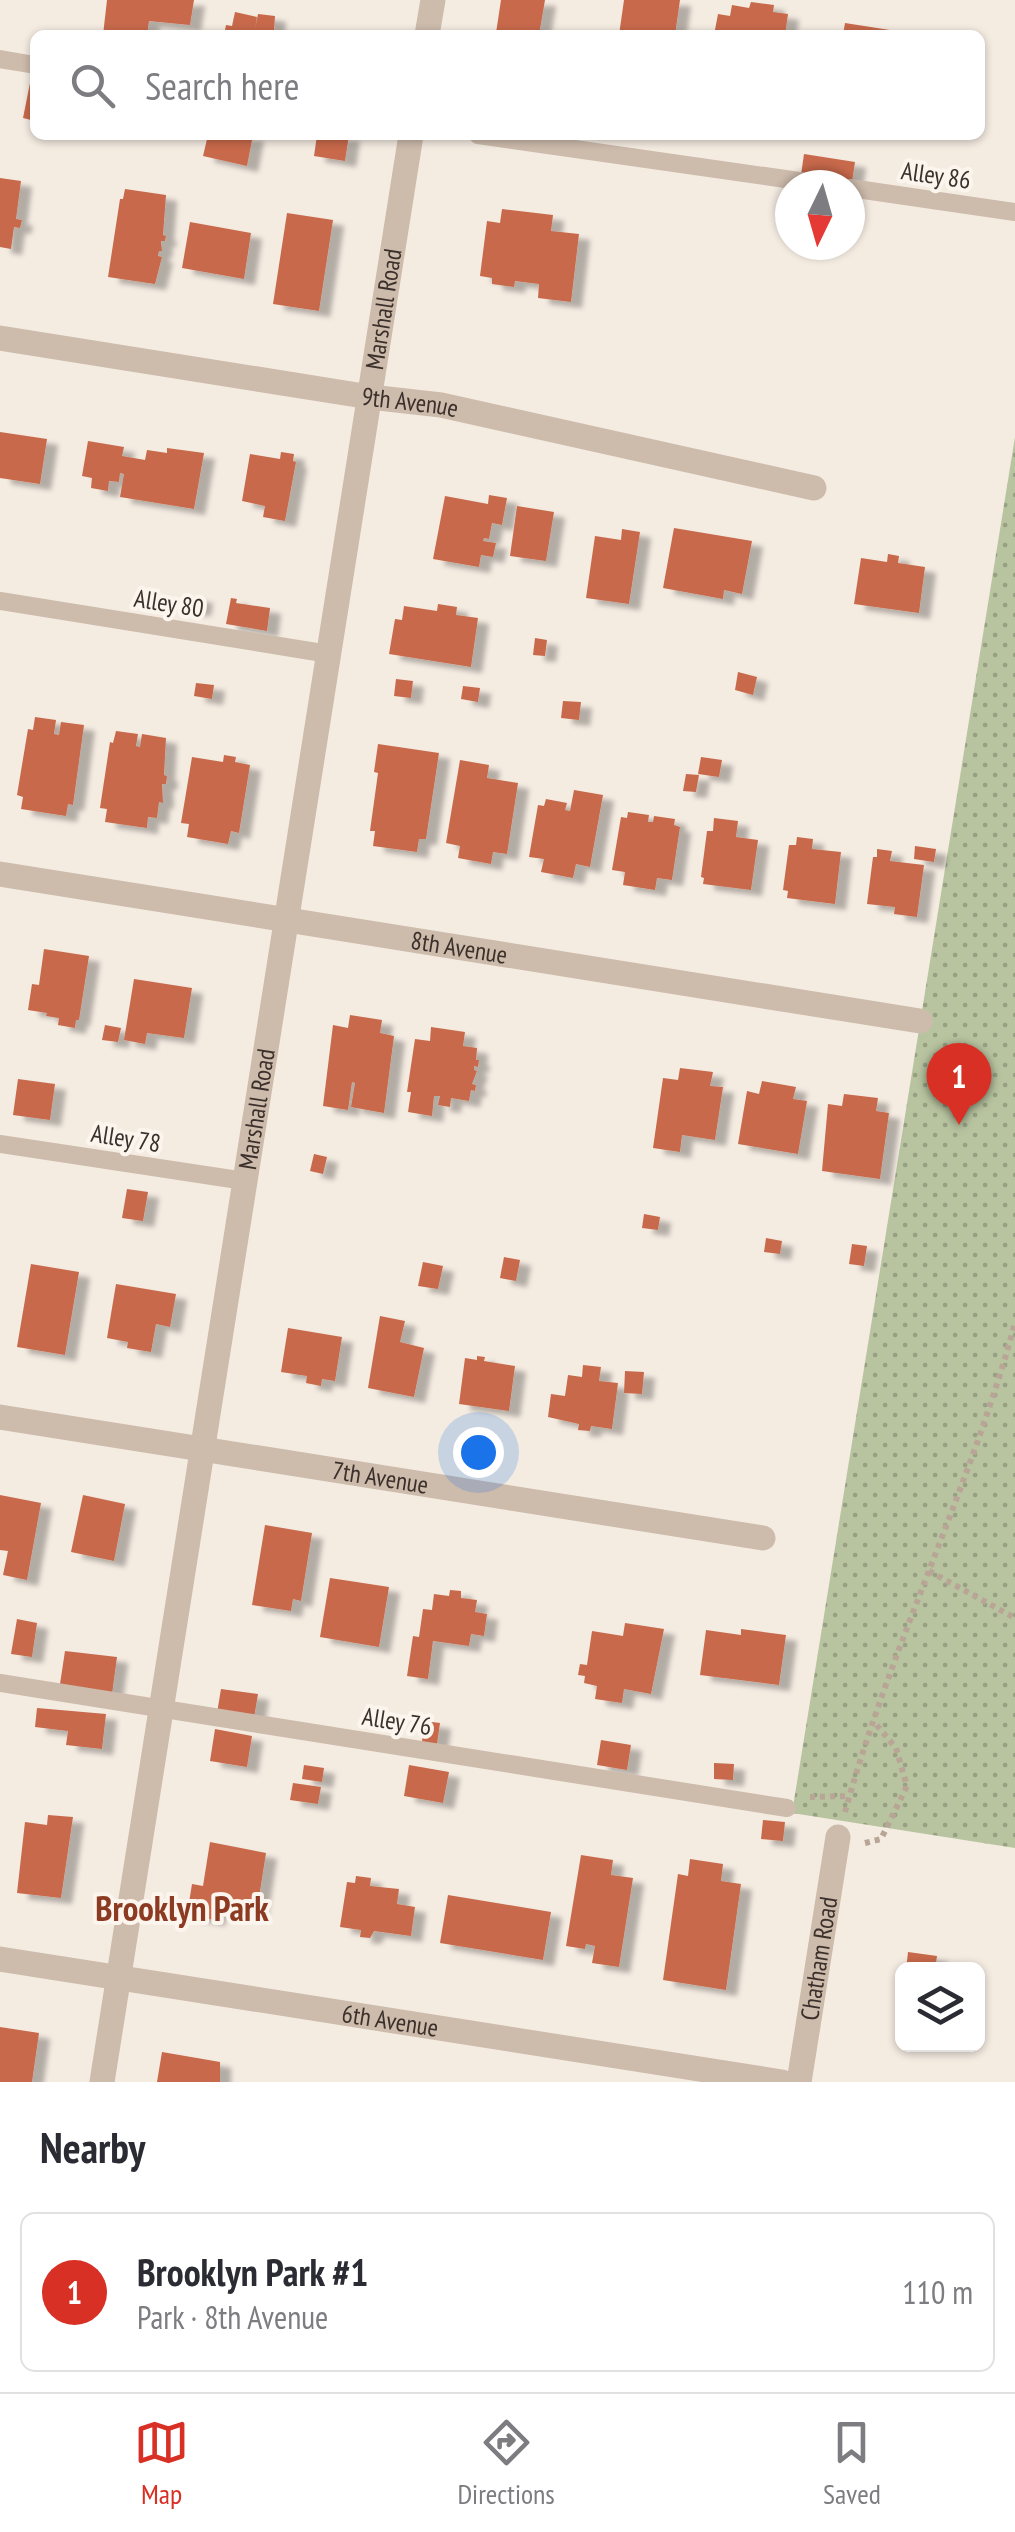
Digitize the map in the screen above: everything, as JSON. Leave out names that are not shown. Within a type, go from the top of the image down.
[{"type":"street","points":[[428,30],[432,0]]},
{"type":"street","name":"Marshall Road","points":[[102,2082],[410,140]]},
{"type":"street","name":"9th Avenue","points":[[0,338],[440,405],[814,488]]},
{"type":"street","name":"8th Avenue","points":[[0,874],[920,1021]]},
{"type":"street","name":"7th Avenue","points":[[0,1417],[763,1538]]},
{"type":"street","name":"Chatham Road","points":[[799,2082],[837,1844]]},
{"type":"street","name":"6th Avenue","points":[[0,1959],[782,2082]]},
{"type":"lane","points":[[0,60],[30,64]]},
{"type":"lane","points":[[513,140],[775,178]]},
{"type":"lane","name":"Alley 86","points":[[865,190],[1015,212]]},
{"type":"lane","name":"Alley 80","points":[[0,601],[329,654]]},
{"type":"lane","name":"Alley 78","points":[[0,1144],[245,1181]]},
{"type":"lane","name":"Alley 76","points":[[0,1684],[787,1808]]},
{"type":"path","points":[[875,1722],[896,1748],[907,1786],[881,1838],[837,1844],[875,1722],[998,1383],[1015,1323]]},
{"type":"path","points":[[928,1570],[1015,1618]]},
{"type":"path","points":[[787,1808],[801,1797],[850,1796]]},
{"type":"green space","points":[[1015,437],[1015,1848],[792,1813]]},
{"type":"building","points":[[107,0],[194,0],[190,25],[149,21],[148,30],[104,30]]},
{"type":"building","points":[[501,0],[545,0],[540,30],[496,30]]},
{"type":"building","points":[[624,0],[680,0],[676,30],[620,30]]},
{"type":"building","points":[[751,2],[774,5],[773,12],[788,14],[786,30],[715,30],[718,14],[730,16],[732,5],[749,8]]},
{"type":"building","points":[[235,12],[257,17],[255,29],[258,14],[275,16],[274,30],[225,30],[226,25],[232,26]]},
{"type":"building","points":[[845,23],[890,30],[844,30]]},
{"type":"building","points":[[30,83],[30,120],[23,118]]},
{"type":"building","points":[[207,140],[252,140],[247,166],[203,156]]},
{"type":"building","points":[[316,140],[348,140],[345,161],[314,156]]},
{"type":"building","points":[[804,154],[855,162],[854,170],[802,170]]},
{"type":"building","points":[[0,178],[21,181],[16,219],[22,220],[20,228],[14,227],[11,249],[0,247]]},
{"type":"building","points":[[125,189],[166,195],[166,236],[161,241],[158,256],[162,257],[155,284],[108,277],[120,199]]},
{"type":"building","points":[[502,209],[553,215],[551,231],[579,234],[571,302],[538,298],[539,284],[515,281],[514,287],[492,284],[492,278],[480,276],[487,221],[500,223]]},
{"type":"building","points":[[287,213],[333,220],[319,311],[273,304]]},
{"type":"building","points":[[190,222],[251,233],[244,279],[182,268]]},
{"type":"building","points":[[0,432],[47,439],[40,484],[0,478]]},
{"type":"building","points":[[88,441],[124,447],[122,456],[145,460],[147,450],[167,453],[167,448],[204,453],[194,509],[120,497],[124,474],[120,473],[119,482],[109,481],[108,491],[91,488],[92,478],[82,476]]},
{"type":"building","points":[[281,452],[294,454],[296,462],[285,521],[263,517],[265,506],[242,501],[250,454],[280,459]]},
{"type":"building","points":[[489,495],[507,498],[502,525],[492,523],[489,539],[483,541],[496,543],[493,557],[481,555],[479,567],[433,559],[445,496],[488,504]]},
{"type":"building","points":[[517,506],[554,512],[546,561],[510,556]]},
{"type":"building","points":[[674,528],[752,541],[742,594],[724,590],[723,599],[663,588]]},
{"type":"building","points":[[622,529],[640,532],[629,604],[586,598],[595,536],[621,540]]},
{"type":"building","points":[[888,554],[899,556],[898,563],[925,567],[919,613],[854,604],[861,558],[887,562]]},
{"type":"building","points":[[185,595],[202,597],[200,610],[183,609]]},
{"type":"building","points":[[231,598],[237,599],[236,603],[270,608],[267,631],[226,624]]},
{"type":"building","points":[[438,604],[457,607],[456,615],[478,618],[471,667],[389,654],[395,619],[402,620],[404,606],[437,611]]},
{"type":"building","points":[[535,638],[547,640],[545,656],[533,655]]},
{"type":"building","points":[[738,672],[757,677],[753,695],[735,690]]},
{"type":"building","points":[[396,679],[413,681],[411,698],[394,696]]},
{"type":"building","points":[[196,683],[214,685],[212,699],[194,696]]},
{"type":"building","points":[[463,686],[480,688],[478,702],[461,699]]},
{"type":"building","points":[[563,701],[581,702],[579,720],[561,718]]},
{"type":"building","points":[[35,717],[56,720],[54,734],[59,735],[61,722],[84,725],[73,805],[68,804],[66,816],[21,809],[23,797],[17,795],[28,729],[33,730]]},
{"type":"building","points":[[116,731],[138,734],[136,746],[140,747],[142,734],[166,738],[163,803],[159,802],[157,818],[148,817],[147,828],[105,822],[107,809],[100,808],[110,742],[113,743]]},
{"type":"building","points":[[378,744],[439,753],[426,839],[419,839],[417,852],[373,846],[375,831],[370,831]]},
{"type":"building","points":[[224,755],[250,765],[239,833],[231,831],[228,844],[187,837],[189,824],[181,823],[192,757],[223,762]]},
{"type":"building","points":[[701,757],[722,760],[719,777],[698,774]]},
{"type":"building","points":[[460,760],[489,765],[487,778],[518,783],[507,854],[493,852],[491,864],[458,858],[460,846],[446,843]]},
{"type":"building","points":[[686,774],[699,775],[696,792],[683,791]]},
{"type":"building","points":[[574,790],[603,795],[590,867],[576,864],[573,878],[541,872],[544,859],[529,857],[538,805],[544,806],[546,799],[567,803],[565,810],[570,811]]},
{"type":"building","points":[[628,812],[649,815],[648,822],[653,822],[654,816],[675,819],[674,825],[680,827],[672,880],[657,878],[655,890],[623,885],[625,872],[612,870],[621,817],[627,818]]},
{"type":"building","points":[[714,818],[738,821],[736,837],[758,840],[751,890],[703,884],[707,831],[713,831]]},
{"type":"building","points":[[797,837],[813,839],[812,849],[841,852],[835,904],[787,898],[788,891],[783,890],[789,845],[796,845]]},
{"type":"building","points":[[915,846],[936,849],[934,862],[914,859]]},
{"type":"building","points":[[877,849],[892,851],[890,861],[924,865],[917,917],[894,914],[895,907],[867,904]]},
{"type":"building","points":[[44,949],[89,956],[75,1028],[58,1025],[59,1018],[46,1016],[47,1013],[28,1010],[32,984],[39,985]]},
{"type":"building","points":[[134,979],[192,988],[184,1038],[147,1033],[145,1044],[124,1040]]},
{"type":"building","points":[[350,1015],[382,1020],[380,1033],[394,1036],[384,1113],[351,1107],[355,1083],[352,1082],[348,1110],[323,1106],[333,1025],[348,1028]]},
{"type":"building","points":[[105,1025],[121,1028],[118,1042],[102,1040]]},
{"type":"building","points":[[431,1027],[465,1032],[463,1046],[477,1048],[479,1060],[478,1067],[474,1066],[475,1091],[471,1090],[469,1101],[451,1098],[450,1107],[438,1105],[440,1096],[434,1096],[432,1116],[408,1112],[411,1092],[407,1092],[415,1039],[430,1041]]},
{"type":"building","points":[[680,1068],[713,1072],[710,1086],[723,1087],[715,1140],[682,1135],[680,1152],[653,1148],[663,1078],[678,1080]]},
{"type":"building","points":[[18,1079],[55,1084],[50,1120],[13,1115]]},
{"type":"building","points":[[762,1081],[796,1087],[793,1099],[807,1101],[798,1154],[738,1144],[747,1091],[759,1094]]},
{"type":"building","points":[[844,1094],[878,1098],[876,1111],[889,1113],[880,1179],[822,1171],[828,1104],[842,1106]]},
{"type":"building","points":[[314,1154],[327,1157],[323,1174],[310,1171]]},
{"type":"building","points":[[127,1189],[148,1192],[143,1221],[122,1218]]},
{"type":"building","points":[[644,1214],[660,1217],[658,1230],[642,1228]]},
{"type":"building","points":[[766,1238],[782,1241],[780,1254],[764,1252]]},
{"type":"building","points":[[852,1244],[867,1246],[864,1266],[849,1264]]},
{"type":"building","points":[[504,1257],[520,1260],[516,1281],[500,1278]]},
{"type":"building","points":[[423,1262],[443,1266],[438,1289],[418,1286]]},
{"type":"building","points":[[31,1264],[79,1272],[65,1355],[17,1347]]},
{"type":"building","points":[[116,1284],[176,1294],[170,1327],[156,1324],[151,1352],[127,1348],[128,1342],[107,1338]]},
{"type":"building","points":[[380,1316],[405,1321],[400,1342],[424,1348],[414,1397],[368,1388]]},
{"type":"building","points":[[288,1328],[342,1337],[335,1381],[322,1379],[321,1386],[306,1383],[307,1376],[281,1372]]},
{"type":"building","points":[[477,1356],[485,1357],[484,1361],[515,1366],[509,1411],[459,1404],[465,1358],[477,1360]]},
{"type":"building","points":[[583,1365],[601,1367],[599,1381],[618,1383],[612,1429],[591,1426],[590,1431],[578,1430],[579,1424],[548,1417],[551,1394],[565,1396],[568,1375],[582,1377]]},
{"type":"building","points":[[625,1371],[644,1372],[642,1394],[624,1393]]},
{"type":"building","points":[[0,1495],[41,1503],[27,1580],[3,1575],[8,1551],[0,1550]]},
{"type":"building","points":[[83,1495],[125,1504],[114,1561],[71,1552]]},
{"type":"building","points":[[265,1525],[312,1533],[301,1601],[293,1599],[291,1611],[252,1605]]},
{"type":"building","points":[[330,1578],[389,1587],[379,1647],[320,1637]]},
{"type":"building","points":[[450,1590],[461,1591],[461,1598],[477,1600],[475,1612],[487,1614],[484,1636],[471,1634],[469,1646],[433,1641],[428,1679],[407,1676],[413,1636],[419,1637],[423,1609],[432,1610],[434,1594],[449,1596]]},
{"type":"building","points":[[17,1619],[37,1623],[32,1657],[11,1654]]},
{"type":"building","points":[[625,1623],[664,1629],[651,1694],[624,1689],[622,1703],[595,1699],[597,1686],[584,1683],[585,1676],[578,1675],[580,1664],[587,1665],[592,1631],[623,1636]]},
{"type":"building","points":[[741,1629],[786,1635],[779,1685],[700,1675],[706,1630],[741,1635]]},
{"type":"building","points":[[65,1651],[117,1657],[112,1694],[60,1684]]},
{"type":"building","points":[[221,1689],[258,1694],[254,1718],[217,1713]]},
{"type":"building","points":[[37,1708],[106,1714],[102,1749],[66,1745],[68,1731],[35,1727]]},
{"type":"building","points":[[424,1721],[440,1723],[437,1744],[422,1742]]},
{"type":"building","points":[[215,1729],[252,1736],[247,1767],[210,1761]]},
{"type":"building","points":[[601,1740],[631,1745],[627,1770],[597,1765]]},
{"type":"building","points":[[714,1763],[734,1764],[733,1780],[714,1779]]},
{"type":"building","points":[[304,1765],[324,1768],[322,1782],[302,1779]]},
{"type":"building","points":[[409,1765],[449,1772],[443,1803],[404,1796]]},
{"type":"building","points":[[293,1783],[321,1787],[318,1804],[290,1800]]},
{"type":"building","points":[[48,1815],[73,1817],[61,1898],[17,1893],[25,1822],[47,1825]]},
{"type":"building","points":[[763,1820],[785,1822],[783,1841],[761,1839]]},
{"type":"building","points":[[210,1842],[266,1853],[257,1910],[217,1905],[214,1920],[187,1915],[192,1884],[203,1886]]},
{"type":"building","points":[[581,1855],[613,1860],[611,1875],[633,1878],[619,1967],[592,1963],[595,1946],[566,1946]]},
{"type":"building","points":[[690,1859],[723,1864],[721,1881],[741,1884],[726,1990],[663,1980],[678,1874],[688,1876]]},
{"type":"building","points":[[356,1876],[371,1878],[370,1886],[399,1889],[397,1904],[415,1907],[411,1936],[374,1931],[370,1938],[360,1937],[361,1930],[340,1927],[347,1882],[355,1883]]},
{"type":"building","points":[[448,1895],[551,1912],[543,1960],[440,1943]]},
{"type":"building","points":[[908,1952],[937,1956],[936,1962],[907,1962]]},
{"type":"building","points":[[0,2027],[39,2033],[32,2082],[0,2082]]},
{"type":"building","points":[[162,2052],[220,2062],[220,2082],[157,2082]]},
{"type":"place","name":"Brooklyn Park #1","points":[[959,1125]]},
{"type":"district","name":"Brooklyn Park","points":[[182,1908]]}]
